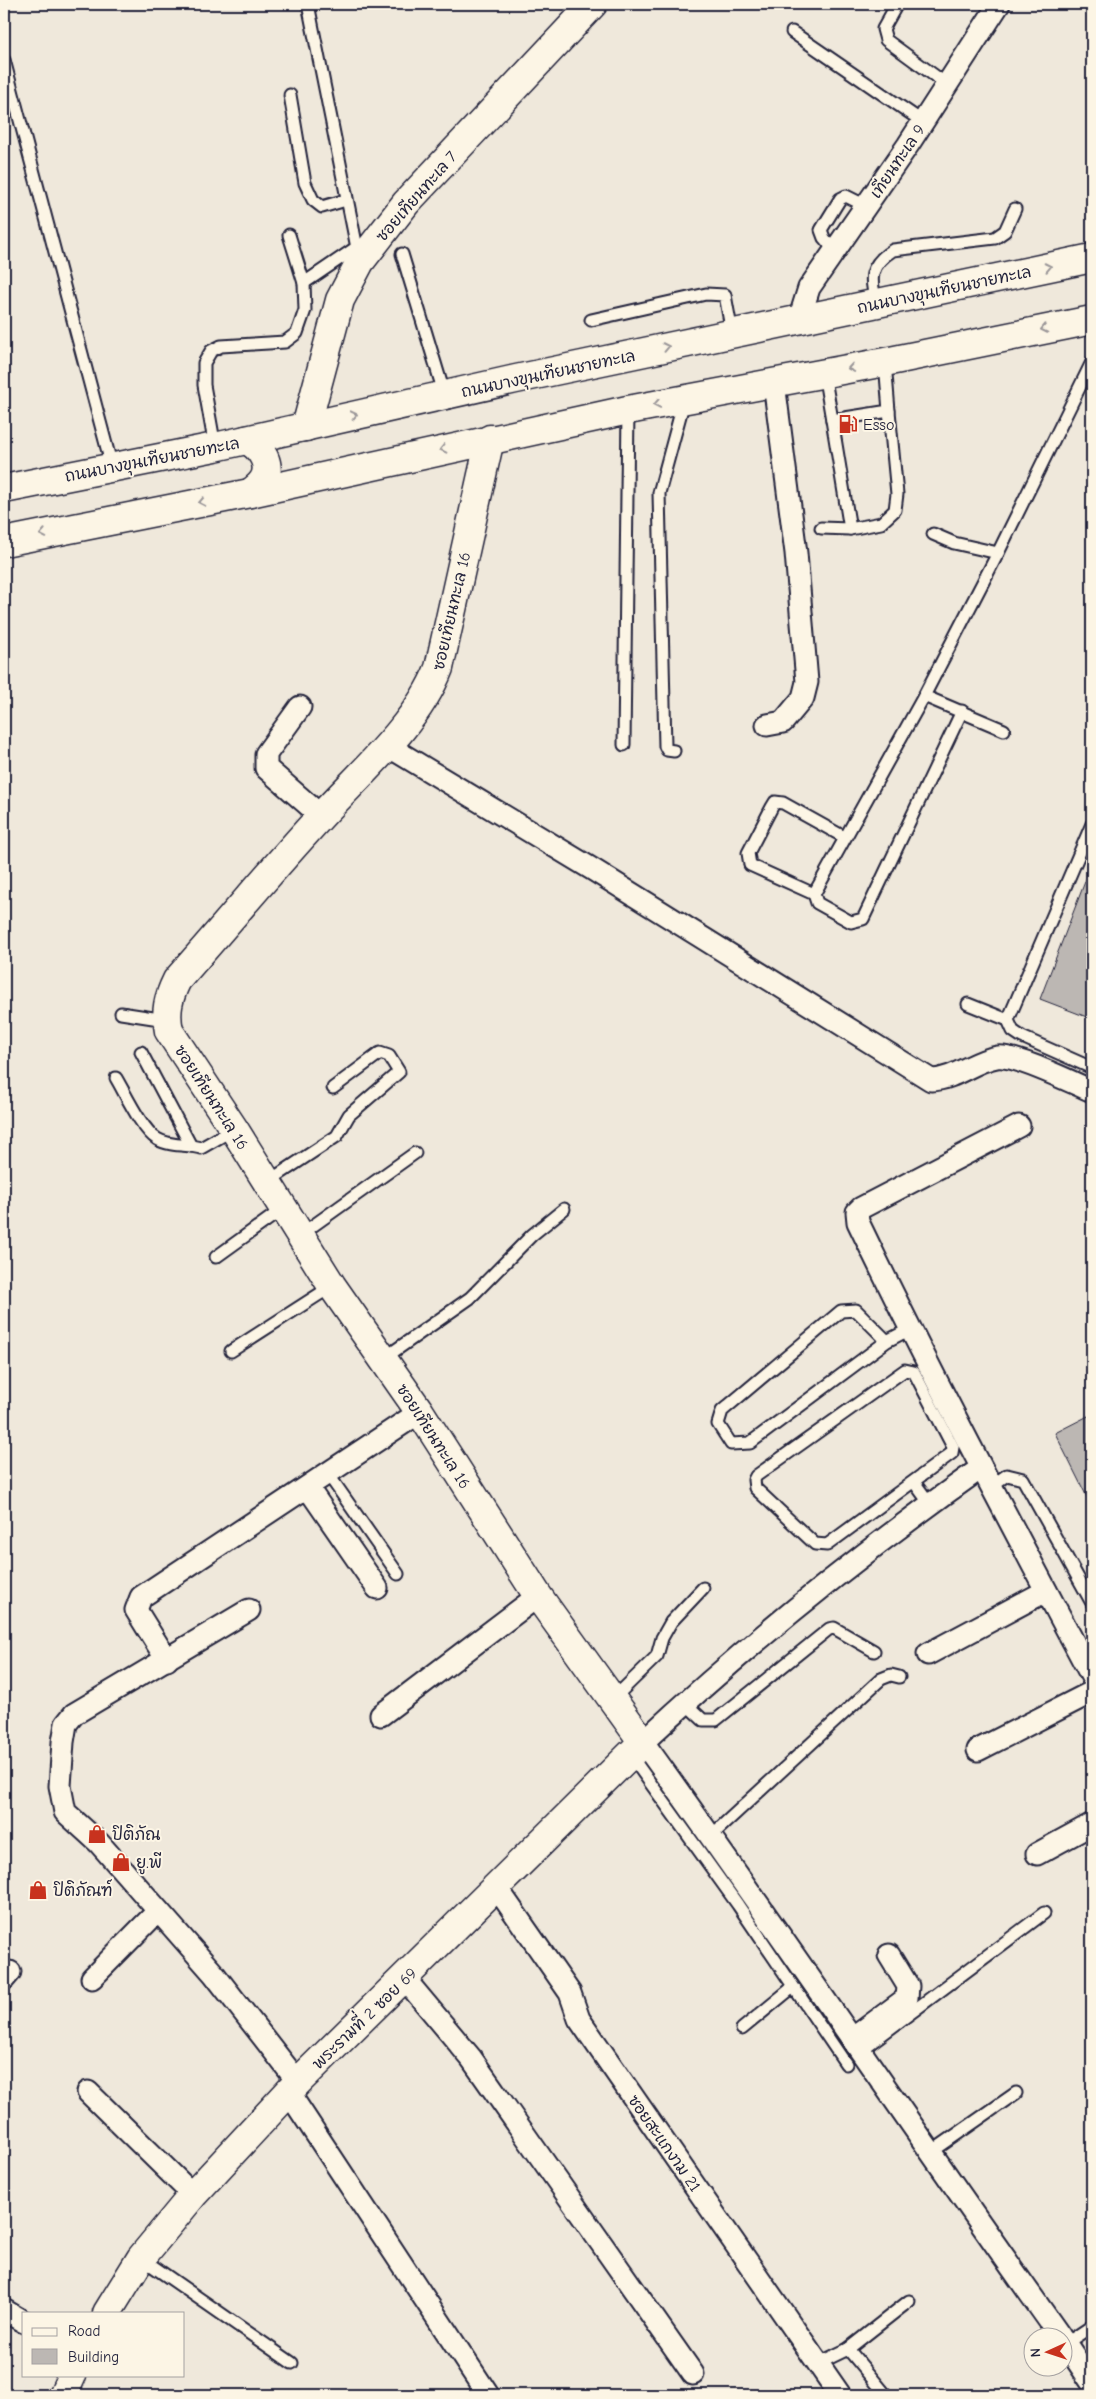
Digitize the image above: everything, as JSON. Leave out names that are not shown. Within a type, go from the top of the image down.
[{"type":"street","name":"เทียนทะเล 9","points":[[799,320],[809,288],[923,122],[999,4]]},
{"type":"street","name":"ซอยเทียนทะเล 7","points":[[306,427],[340,300],[359,254],[589,6]]},
{"type":"street","name":"ถนนบางขุนเทียนชายทะเล","points":[[4,487],[215,447],[732,333],[1092,258]]},
{"type":"street","points":[[4,542],[250,493],[628,410],[885,362],[1092,320]]},
{"type":"street","points":[[767,725],[783,722],[803,698],[806,682],[796,553],[774,382]]},
{"type":"street","name":"ซอยเทียนทะเล 16","points":[[490,439],[439,668],[433,684],[388,746],[321,816],[177,980],[167,1005],[166,1020],[169,1031],[234,1129],[332,1286],[420,1412],[538,1596],[612,1700],[637,1749]]},
{"type":"street","points":[[246,440],[254,443],[259,449],[266,465],[267,474],[262,483],[250,493]]},
{"type":"street","points":[[300,707],[266,754],[266,768],[321,816]]},
{"type":"street","points":[[388,746],[592,869],[931,1080],[947,1078],[998,1057],[1018,1060],[1092,1090]]},
{"type":"street","points":[[1019,1126],[861,1208],[857,1212],[858,1222],[980,1468],[1092,1677]]},
{"type":"street","points":[[167,1660],[136,1610],[141,1597],[420,1412]]},
{"type":"street","points":[[980,1468],[811,1596],[685,1703],[637,1749],[712,1836],[853,2051],[930,2153],[1053,2326]]},
{"type":"street","points":[[308,1488],[377,1588]]},
{"type":"street","points":[[928,1654],[1046,1591]]},
{"type":"street","points":[[381,1715],[538,1596]]},
{"type":"street","points":[[249,1610],[74,1714],[66,1724],[60,1786],[65,1812],[99,1843],[214,1974],[293,2087],[488,2395]]},
{"type":"street","points":[[978,1750],[1092,1692]]},
{"type":"street","name":"พระรามที่ 2 ซอย 69","points":[[108,2312],[141,2258],[193,2195],[293,2087],[637,1749]]},
{"type":"street","points":[[1038,1854],[1092,1824]]},
{"type":"street","name":"ซอยสะแกงาม 21","points":[[497,1888],[570,1993],[579,2019],[840,2395]]},
{"type":"street","points":[[92,1978],[158,1911]]},
{"type":"street","points":[[853,2051],[907,1998],[908,1986],[889,1955]]},
{"type":"street","points":[[404,1978],[471,2058],[693,2374]]},
{"type":"street","points":[[88,2092],[193,2195]]},
{"type":"street","points":[[4,2310],[22,2321]]},
{"type":"street","points":[[1074,2356],[1092,2383]]},
{"type":"street","points":[[63,2395],[72,2376]]},
{"type":"lane","points":[[304,282],[359,254],[346,200],[308,4]]},
{"type":"lane","points":[[897,4],[883,30],[886,40],[946,84]]},
{"type":"lane","points":[[792,32],[923,122]]},
{"type":"lane","points":[[4,60],[112,467]]},
{"type":"lane","points":[[290,95],[305,183],[313,200],[322,207],[346,200]]},
{"type":"lane","points":[[876,304],[871,286],[873,271],[883,256],[893,250],[996,238],[1005,232],[1016,209]]},
{"type":"lane","points":[[215,447],[204,385],[204,363],[211,351],[221,346],[285,342],[297,333],[305,310],[304,282],[289,234]]},
{"type":"lane","points":[[402,254],[445,396]]},
{"type":"lane","points":[[591,320],[706,294],[719,294],[725,296],[732,333]]},
{"type":"lane","points":[[821,528],[850,530],[881,524],[895,510],[897,494],[885,362]]},
{"type":"lane","points":[[962,711],[862,919],[851,922],[817,903],[814,894],[924,696],[998,553],[1092,362]]},
{"type":"lane","points":[[824,373],[850,530]]},
{"type":"lane","points":[[674,751],[667,750],[664,746],[659,493],[685,399]]},
{"type":"lane","points":[[624,745],[628,410]]},
{"type":"lane","points":[[832,420],[889,411]]},
{"type":"lane","points":[[933,534],[954,543],[998,553]]},
{"type":"lane","points":[[924,696],[1004,730]]},
{"type":"lane","points":[[814,894],[750,865],[748,853],[768,815],[778,801],[844,838]]},
{"type":"lane","points":[[1008,1020],[1092,824]]},
{"type":"lane","points":[[968,1004],[1008,1020],[1014,1031],[1022,1038],[1092,1068]]},
{"type":"lane","points":[[120,1013],[166,1020]]},
{"type":"lane","points":[[141,1052],[191,1146]]},
{"type":"lane","points":[[266,1183],[337,1136],[349,1114],[399,1072],[389,1056],[380,1053],[333,1088]]},
{"type":"lane","points":[[116,1078],[146,1128],[155,1138],[166,1143],[201,1148],[234,1129]]},
{"type":"lane","points":[[300,1235],[415,1153]]},
{"type":"lane","points":[[216,1257],[284,1208]]},
{"type":"lane","points":[[384,1359],[470,1298],[532,1235],[564,1209]]},
{"type":"lane","points":[[231,1351],[332,1286]]},
{"type":"lane","points":[[887,1342],[856,1310],[841,1310],[722,1411],[718,1424],[731,1444],[750,1443],[887,1342],[910,1329]]},
{"type":"lane","points":[[905,1370],[914,1372],[953,1450],[952,1453],[914,1482],[827,1545],[822,1545],[815,1544],[759,1492],[755,1488],[754,1480],[756,1476],[905,1370]]},
{"type":"lane","points":[[328,1474],[398,1574]]},
{"type":"lane","points":[[991,1486],[1008,1475],[1024,1479],[1092,1603]]},
{"type":"lane","points":[[914,1482],[930,1504]]},
{"type":"lane","points":[[612,1700],[657,1656],[662,1638],[671,1622],[703,1588]]},
{"type":"lane","points":[[685,1703],[703,1720],[716,1720],[829,1628],[834,1628],[874,1651]]},
{"type":"lane","points":[[712,1836],[881,1679],[891,1675],[899,1677]]},
{"type":"lane","points":[[637,1749],[793,1987],[853,2051],[1044,1913]]},
{"type":"lane","points":[[742,2029],[793,1987]]},
{"type":"lane","points":[[930,2153],[1016,2093]]},
{"type":"lane","points":[[141,2258],[292,2362]]},
{"type":"lane","points":[[817,2364],[848,2350],[909,2301]]},
{"type":"lane","points":[[1074,2335],[1092,2326]]},
{"type":"lane","points":[[848,2350],[886,2395]]},
{"type":"building","points":[[1092,866],[1092,1019],[1040,999]]},
{"type":"building","points":[[1092,1414],[1092,1507],[1055,1433]]},
{"type":"place","name":"Esso","points":[[848,424]]},
{"type":"place","name":"ปิติภัณ","points":[[97,1834]]},
{"type":"place","name":"ยู.พี","points":[[121,1862]]},
{"type":"place","name":"ปิติภัณฑ์","points":[[38,1890]]}]
